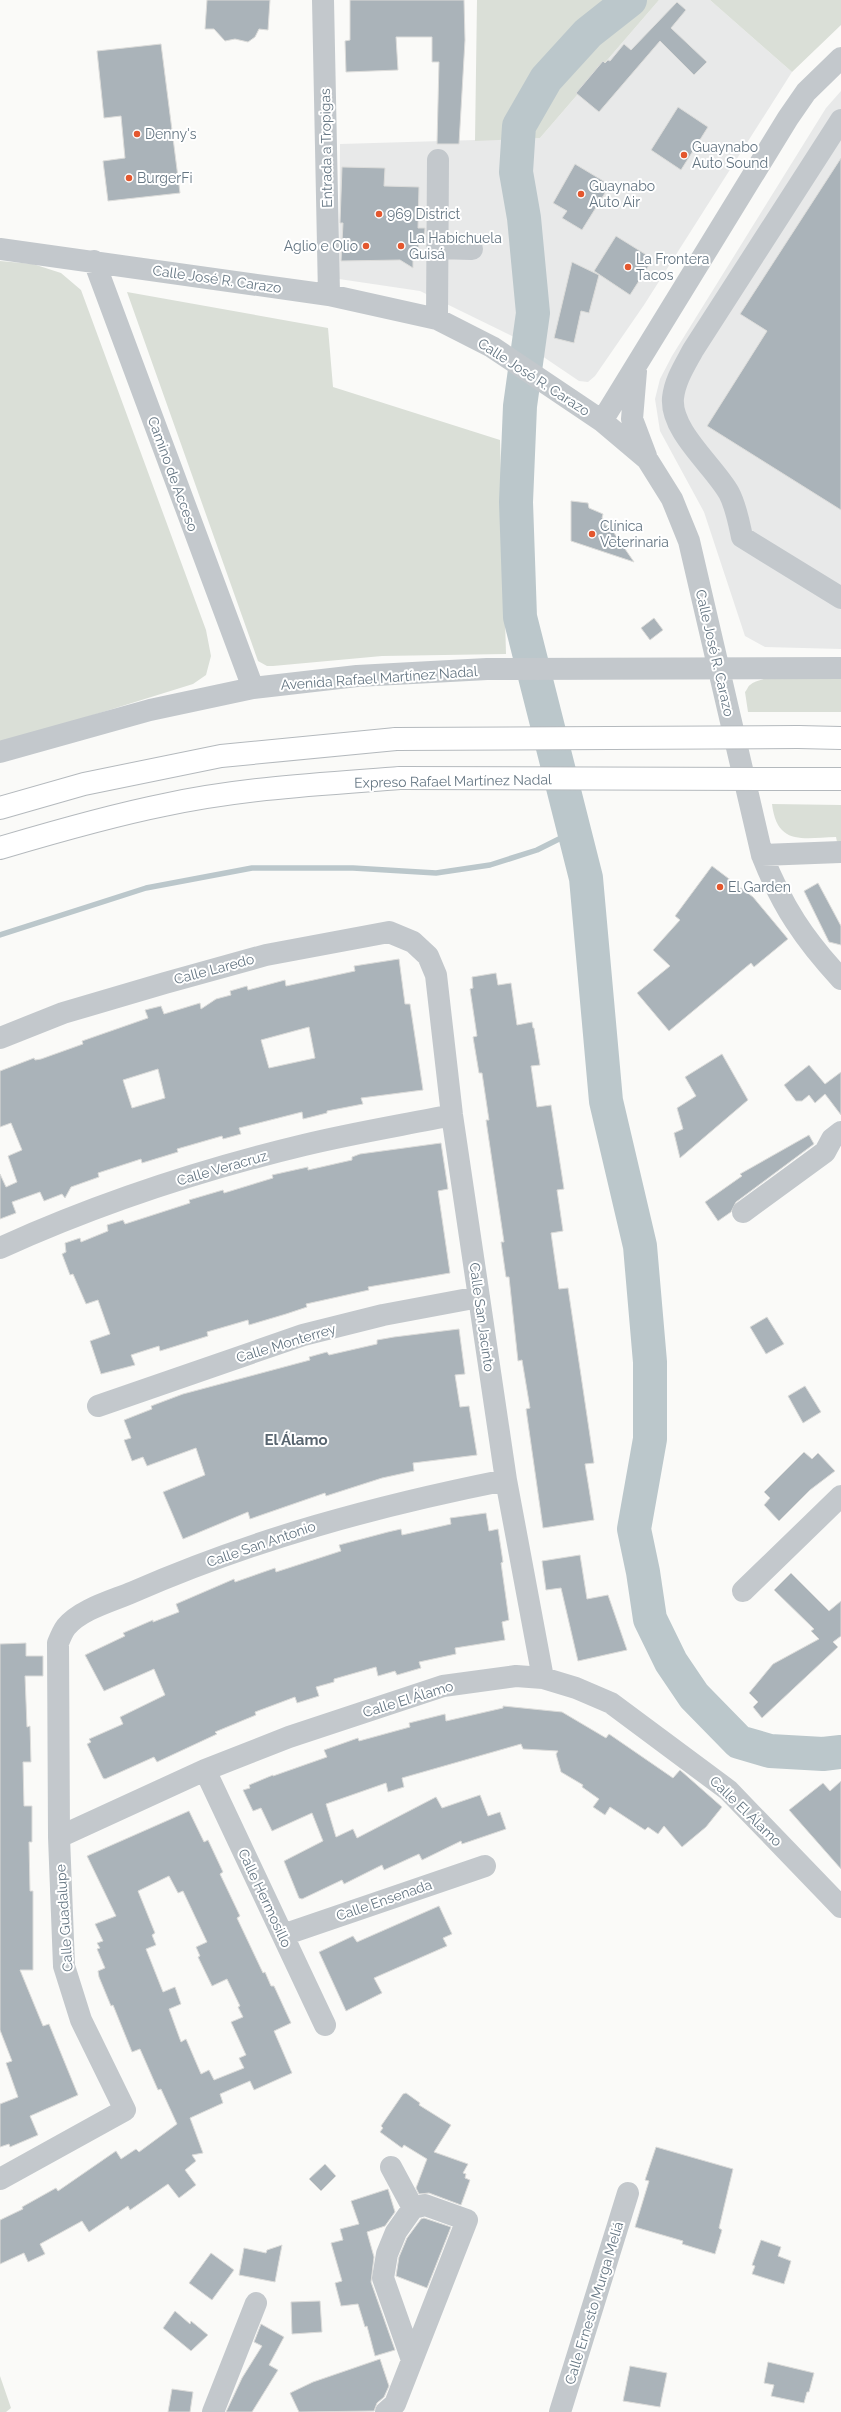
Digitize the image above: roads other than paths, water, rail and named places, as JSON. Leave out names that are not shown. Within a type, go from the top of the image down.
[{"type":"highway","points":[[0,808],[84,784],[221,756],[396,739],[841,738]]},
{"type":"highway","name":"Expreso Rafael Martínez Nadal","points":[[0,848],[70,827],[166,804],[293,786],[400,778],[841,779]]},
{"type":"street","name":"Entrada a Tropigas","points":[[323,0],[329,295]]},
{"type":"street","points":[[602,421],[788,118],[806,92],[841,58]]},
{"type":"street","points":[[841,120],[693,350],[678,377],[673,398],[674,410],[687,438],[730,494],[742,537],[841,598]]},
{"type":"street","points":[[437,319],[438,160]]},
{"type":"street","points":[[438,248],[472,249]]},
{"type":"street","name":"Calle José R. Carazo","points":[[0,249],[329,295],[437,319],[492,347],[602,421],[647,459],[672,499],[689,541],[762,855],[782,900],[805,939],[841,978]]},
{"type":"street","name":"Camino de Acceso","points":[[94,261],[252,688]]},
{"type":"street","points":[[636,366],[632,419],[647,459]]},
{"type":"street","name":"Avenida Rafael Martínez Nadal","points":[[0,752],[150,710],[252,688],[357,676],[487,669],[719,670],[841,668]]},
{"type":"street","points":[[762,855],[841,852]]},
{"type":"street","name":"Calle Laredo","points":[[0,1038],[63,1013],[165,983],[274,954],[388,932],[413,942],[428,956]]},
{"type":"street","name":"Calle San Jacinto","points":[[428,956],[436,975],[452,1115],[506,1480],[544,1678]]},
{"type":"street","name":"Calle Veracruz","points":[[0,1248],[51,1225],[182,1178],[304,1145],[452,1115]]},
{"type":"street","points":[[743,1212],[825,1152],[832,1139],[841,1132]]},
{"type":"street","name":"Calle Monterrey","points":[[98,1406],[302,1335],[383,1315],[479,1297]]},
{"type":"street","name":"Calle San Antonio","points":[[58,1666],[58,1643],[66,1627],[82,1614],[156,1582],[274,1538],[341,1517],[422,1497],[506,1480]]},
{"type":"street","points":[[743,1591],[841,1496]]},
{"type":"street","name":"Calle Guadalupe","points":[[0,2179],[125,2110],[81,2020],[64,1966],[59,1837],[58,1666]]},
{"type":"street","name":"Calle El Álamo","points":[[59,1837],[205,1770],[289,1737],[442,1686],[516,1676],[544,1678],[576,1688],[611,1703],[728,1790],[841,1907]]},
{"type":"street","name":"Calle Hermosillo","points":[[205,1770],[325,2025]]},
{"type":"street","name":"Calle Ensenada","points":[[283,1935],[485,1866]]},
{"type":"street","points":[[390,2167],[413,2208]]},
{"type":"street","name":"Calle Ernesto Murga Meliá","points":[[560,2412],[628,2193]]},
{"type":"street","points":[[386,2412],[395,2404],[467,2220],[425,2205],[413,2208],[396,2232],[387,2254],[383,2278],[412,2360]]},
{"type":"street","points":[[213,2412],[256,2303]]},
{"type":"waterway","points":[[630,0],[588,33],[546,79],[519,126],[516,172],[524,218],[533,313],[520,406],[516,502],[520,617],[586,878],[606,1101],[640,1246],[650,1362],[650,1439],[634,1529],[643,1572],[650,1619],[671,1662],[694,1696],[739,1742],[770,1751],[823,1754],[841,1752]]},
{"type":"waterway","points":[[0,935],[146,888],[252,868],[353,868],[436,873],[490,865],[537,850],[573,832]]},
{"type":"place","name":"Denny's","points":[[137,134]]},
{"type":"place","name":"Guaynabo Auto Sound","points":[[684,155]]},
{"type":"place","name":"BurgerFi","points":[[129,178]]},
{"type":"place","name":"Guaynabo Auto Air","points":[[581,194]]},
{"type":"place","name":"969 District","points":[[379,214]]},
{"type":"place","name":"Aglio e Olio","points":[[366,246]]},
{"type":"place","name":"La Habichuela Guisá","points":[[401,246]]},
{"type":"place","name":"La Frontera Tacos","points":[[628,267]]},
{"type":"place","name":"Clínica Veterinaria","points":[[592,534]]},
{"type":"place","name":"El Garden","points":[[720,887]]},
{"type":"district","name":"El Álamo","points":[[296,1440]]}]
